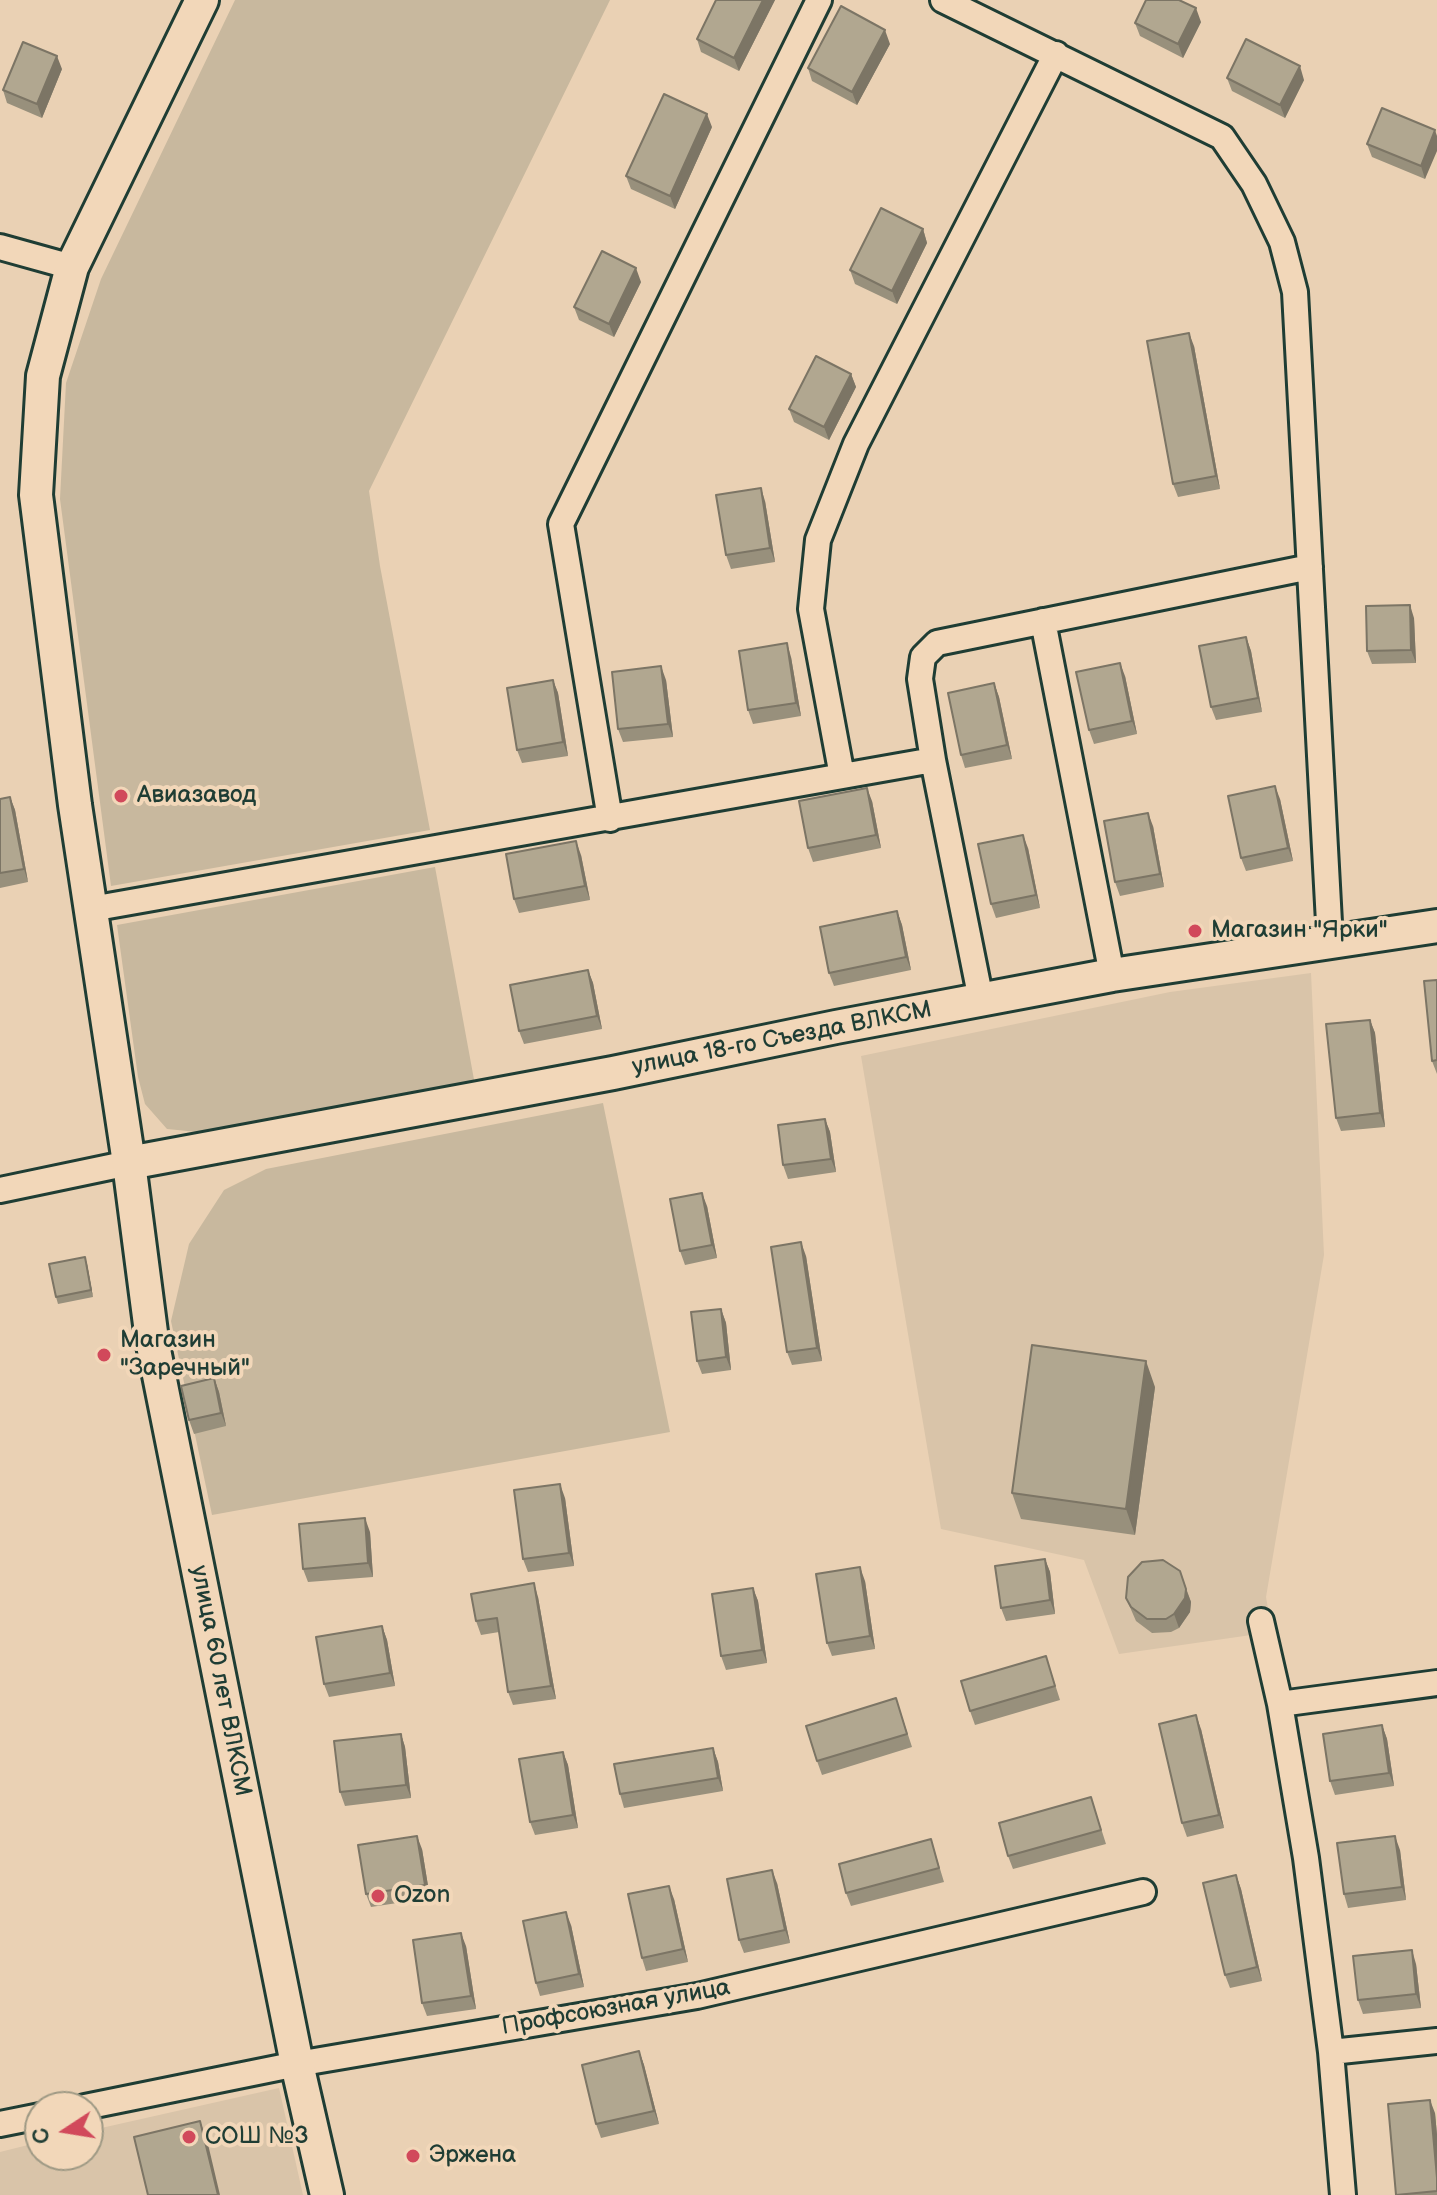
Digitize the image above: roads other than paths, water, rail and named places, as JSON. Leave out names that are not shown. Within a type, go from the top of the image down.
[{"type":"street","name":"улица 60 лет ВЛКСМ","points":[[202,0],[72,267],[43,376],[36,495],[75,805],[129,1163],[152,1340],[297,2064],[327,2195]]},
{"type":"street","points":[[610,819],[561,524],[819,0]]},
{"type":"street","points":[[943,0],[1222,137],[1254,184],[1282,242],[1295,292],[1330,941]]},
{"type":"street","points":[[842,776],[811,609],[818,540],[856,444],[1056,54]]},
{"type":"street","points":[[0,247],[72,267]]},
{"type":"street","points":[[981,1000],[933,760],[920,679],[923,657],[937,643],[1310,567]]},
{"type":"street","points":[[1043,621],[1112,975]]},
{"type":"street","points":[[91,909],[933,760]]},
{"type":"street","name":"улица 18-го Съезда ВЛКСМ","points":[[129,1163],[613,1073],[1112,975],[1437,926]]},
{"type":"street","points":[[0,1190],[129,1163]]},
{"type":"street","points":[[1261,1621],[1280,1704],[1306,1858],[1331,2052],[1343,2195]]},
{"type":"street","points":[[1280,1704],[1437,1683]]},
{"type":"street","name":"Профсоюзная улица","points":[[104,2103],[297,2064],[697,1996],[1143,1892]]},
{"type":"street","points":[[1331,2052],[1437,2041]]},
{"type":"street","points":[[0,2124],[24,2119]]},
{"type":"place","name":"Авиазавод","points":[[121,796]]},
{"type":"place","name":"Магазин \"Ярки\"","points":[[1195,931]]},
{"type":"place","name":"Магазин \"Заречный\"","points":[[104,1355]]},
{"type":"place","name":"Ozon","points":[[378,1896]]},
{"type":"place","name":"СОШ №3","points":[[189,2137]]},
{"type":"place","name":"Эржена","points":[[413,2156]]}]
